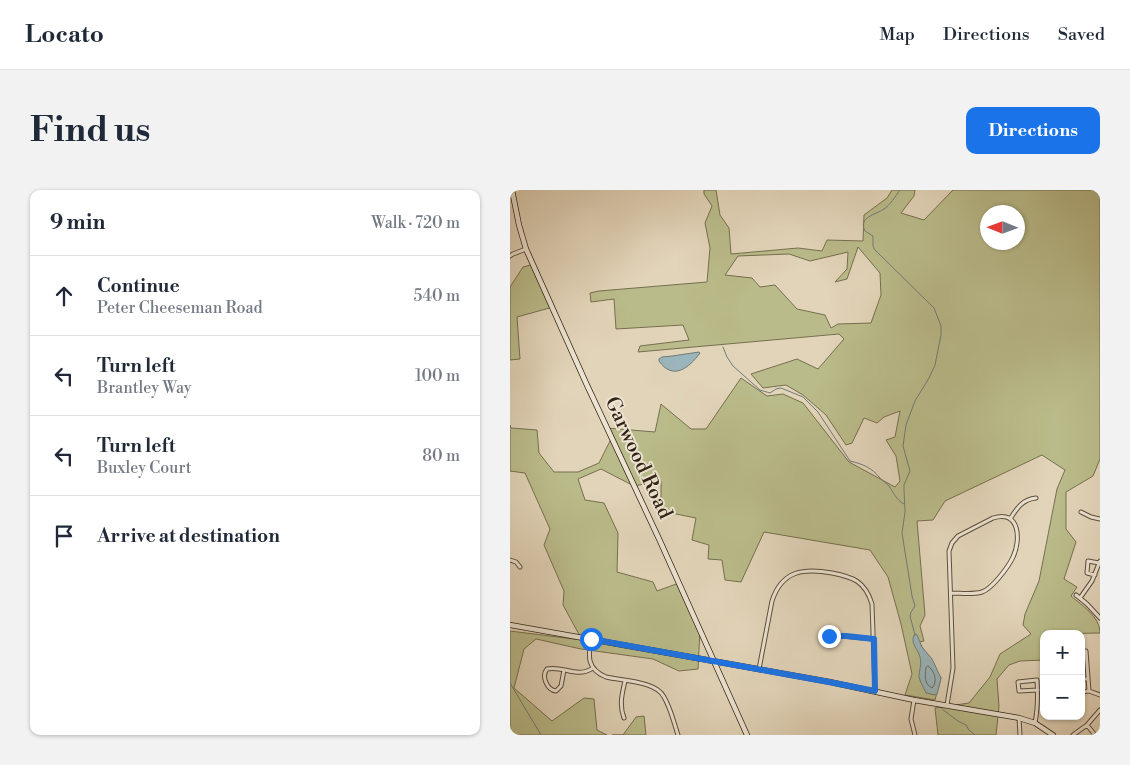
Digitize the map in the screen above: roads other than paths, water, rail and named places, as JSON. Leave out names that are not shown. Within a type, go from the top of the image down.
[{"type":"street","name":"Garwood Road","points":[[512,190],[518,225],[526,249],[747,735]]},
{"type":"street","points":[[510,256],[526,249]]},
{"type":"street","points":[[1010,518],[1029,498],[1036,498]]},
{"type":"street","points":[[1081,512],[1100,519]]},
{"type":"street","points":[[947,705],[953,668],[949,552],[953,540],[961,534],[996,517],[1004,516],[1010,518],[1018,534],[1015,552],[1011,561],[985,591],[951,593]]},
{"type":"street","points":[[510,560],[516,562],[520,567]]},
{"type":"street","points":[[1095,575],[1087,573],[1088,561],[1100,562],[1095,575],[1078,596],[1100,617]]},
{"type":"street","points":[[759,670],[773,597],[784,580],[790,576],[814,570],[852,578],[868,592],[872,604],[875,691]]},
{"type":"street","points":[[510,625],[1019,718],[1035,723],[1053,735]]},
{"type":"street","points":[[829,636],[874,639]]},
{"type":"street","points":[[591,639],[589,656],[592,668],[604,677],[651,686],[662,694],[666,700],[678,735]]},
{"type":"street","points":[[1085,651],[1089,691]]},
{"type":"street","points":[[564,670],[560,686],[556,691],[549,688],[544,675],[545,670],[552,668],[564,670],[582,673],[592,668]]},
{"type":"street","points":[[1035,723],[1038,705],[1038,690],[1037,680],[1018,682],[1019,691],[1038,690]]},
{"type":"street","points":[[624,718],[621,704],[625,681]]},
{"type":"street","points":[[1085,692],[1100,695]]},
{"type":"street","points":[[914,700],[911,719],[914,735]]},
{"type":"street","points":[[1073,735],[1100,710]]},
{"type":"street","points":[[1019,718],[1020,735]]},
{"type":"street","points":[[1086,725],[1095,735]]},
{"type":"water","points":[[699,352],[691,363],[681,370],[670,370],[659,361],[662,357]]},
{"type":"water","points":[[915,634],[922,647],[932,659],[941,678],[937,694],[935,695],[926,693],[919,677],[921,660],[913,643]]},
{"type":"waterway","points":[[900,190],[886,207],[868,217],[863,226],[865,231],[873,236],[875,250],[934,308],[941,326],[935,365],[915,401],[906,425],[903,446],[910,471],[904,485],[905,512],[902,533],[915,606],[910,616],[915,635]]},
{"type":"waterway","points":[[723,347],[733,366],[760,390],[770,393],[781,388],[803,397],[818,412],[850,461],[863,465],[874,472],[904,504]]},
{"type":"waterway","points":[[510,683],[541,735]]},
{"type":"waterway","points":[[942,709],[966,725],[975,735]]}]
